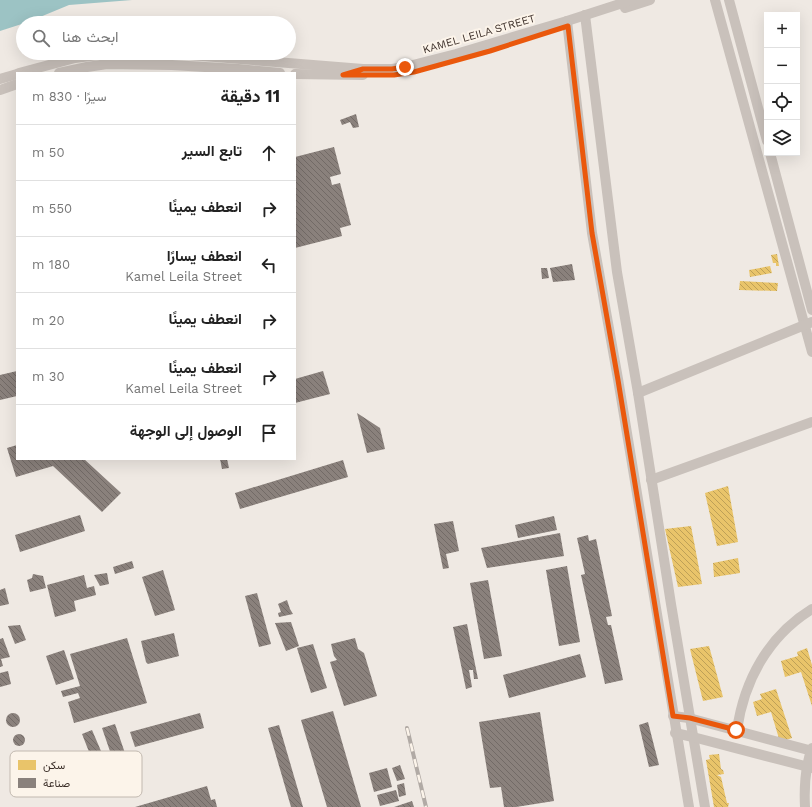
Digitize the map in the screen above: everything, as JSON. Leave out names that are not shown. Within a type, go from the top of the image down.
[{"type":"street","name":"KAMEL LEILA STREET","points":[[586,18],[632,0]]},
{"type":"street","name":"KAMEL LEILA STREET","points":[[296,74],[394,75],[414,72],[490,51],[567,24],[650,0]]},
{"type":"street","points":[[728,0],[764,130]]},
{"type":"street","points":[[718,1],[783,248],[808,324],[812,352]]},
{"type":"street","points":[[586,18],[615,261],[636,379],[670,604],[705,807]]},
{"type":"street","name":"KAMEL LEILA STREET","points":[[252,60],[363,69],[392,69],[456,54],[567,24]]},
{"type":"street","points":[[567,24],[592,233],[618,380],[688,807]]},
{"type":"street","name":"KAMEL LEILA STREET","points":[[22,72],[67,60]]},
{"type":"street","points":[[63,72],[87,66],[107,64],[172,65],[270,72]]},
{"type":"street","points":[[343,75],[363,69]]},
{"type":"street","name":"KAMEL LEILA STREET","points":[[0,79],[16,74]]},
{"type":"street","points":[[0,90],[16,84]]},
{"type":"street","points":[[771,156],[812,310]]},
{"type":"street","points":[[783,248],[794,244]]},
{"type":"street","points":[[597,262],[615,261]]},
{"type":"street","points":[[604,306],[622,304]]},
{"type":"street","points":[[638,393],[808,324]]},
{"type":"street","points":[[618,380],[636,379]]},
{"type":"street","points":[[636,490],[644,489],[651,481],[812,422]]},
{"type":"street","points":[[634,478],[642,476],[651,481]]},
{"type":"street","points":[[641,521],[657,519]]},
{"type":"street","points":[[655,606],[670,604]]},
{"type":"street","points":[[736,730],[745,692],[754,671],[762,658],[782,633],[812,609]]},
{"type":"street","points":[[668,683],[684,681]]},
{"type":"street","points":[[673,716],[690,718],[812,750],[805,781],[805,807]]},
{"type":"street","points":[[676,733],[809,767]]},
{"type":"water","points":[[0,0],[132,0],[69,5],[42,16],[16,16],[16,26],[0,31]]},
{"type":"building: سكن","points":[[777,254],[779,266],[776,266],[776,263],[773,263],[771,255]]},
{"type":"building: سكن","points":[[770,266],[772,273],[750,277],[749,270]]},
{"type":"building: سكن","points":[[740,281],[778,283],[777,291],[739,290]]},
{"type":"building: سكن","points":[[728,486],[738,542],[717,546],[705,493]]},
{"type":"building: سكن","points":[[691,526],[702,584],[678,587],[665,529]]},
{"type":"building: سكن","points":[[738,558],[740,573],[714,577],[713,563]]},
{"type":"building: سكن","points":[[709,646],[723,697],[703,701],[690,649]]},
{"type":"building: سكن","points":[[807,648],[812,665],[812,706],[801,672],[785,677],[781,661],[798,656],[797,652]]},
{"type":"building: سكن","points":[[776,689],[792,738],[780,742],[771,712],[757,716],[753,702],[762,699],[760,694]]},
{"type":"building: سكن","points":[[719,754],[721,769],[723,770],[724,774],[717,775],[721,777],[727,803],[729,803],[728,807],[714,807],[706,760],[710,759],[709,755]]},
{"type":"building: صناعة","points":[[356,114],[359,127],[353,128],[350,122],[342,125],[340,120]]},
{"type":"building: صناعة","points":[[334,147],[341,174],[330,177],[332,185],[340,183],[351,225],[340,228],[342,236],[296,248],[296,157]]},
{"type":"building: صناعة","points":[[572,264],[575,280],[553,282],[550,268]]},
{"type":"building: صناعة","points":[[541,268],[547,268],[549,278],[542,279]]},
{"type":"building: صناعة","points":[[16,371],[16,396],[0,400],[0,375]]},
{"type":"building: صناعة","points":[[323,371],[330,394],[296,403],[296,379]]},
{"type":"building: صناعة","points":[[357,413],[380,428],[385,449],[367,453]]},
{"type":"building: صناعة","points":[[16,445],[16,460],[85,460],[121,493],[102,512],[53,466],[16,477],[7,448]]},
{"type":"building: صناعة","points":[[220,460],[227,460],[229,468],[222,469]]},
{"type":"building: صناعة","points":[[343,460],[348,477],[240,509],[235,493]]},
{"type":"building: صناعة","points":[[80,515],[85,531],[20,552],[15,535]]},
{"type":"building: صناعة","points":[[554,516],[557,530],[518,538],[515,525]]},
{"type":"building: صناعة","points":[[453,521],[459,551],[446,554],[449,568],[443,569],[434,524]]},
{"type":"building: صناعة","points":[[560,533],[564,556],[487,568],[481,548]]},
{"type":"building: صناعة","points":[[588,535],[589,541],[596,539],[612,616],[606,617],[608,625],[611,625],[623,680],[605,684],[581,575],[585,574],[577,538]]},
{"type":"building: صناعة","points":[[132,561],[134,568],[115,574],[113,567]]},
{"type":"building: صناعة","points":[[567,566],[580,642],[559,646],[546,570]]},
{"type":"building: صناعة","points":[[163,570],[175,610],[155,616],[142,577]]},
{"type":"building: صناعة","points":[[107,573],[109,584],[100,586],[94,575]]},
{"type":"building: صناعة","points":[[33,574],[43,576],[46,588],[30,592],[27,580],[32,578]]},
{"type":"building: صناعة","points":[[84,575],[87,588],[94,586],[96,595],[74,601],[76,611],[55,617],[47,585]]},
{"type":"building: صناعة","points":[[488,580],[502,656],[484,659],[470,583]]},
{"type":"building: صناعة","points":[[5,588],[9,604],[0,606],[0,590]]},
{"type":"building: صناعة","points":[[257,593],[271,644],[259,647],[245,596]]},
{"type":"building: صناعة","points":[[287,600],[293,614],[279,617],[278,613],[281,612],[278,604]]},
{"type":"building: صناعة","points":[[291,622],[299,646],[286,651],[275,623]]},
{"type":"building: صناعة","points":[[467,624],[478,679],[474,679],[473,670],[469,670],[472,687],[466,689],[453,627]]},
{"type":"building: صناعة","points":[[20,625],[26,640],[15,644],[8,626]]},
{"type":"building: صناعة","points":[[174,633],[179,656],[148,664],[146,662],[141,641]]},
{"type":"building: صناعة","points":[[3,638],[10,657],[1,659],[3,666],[0,667],[0,639]]},
{"type":"building: صناعة","points":[[127,638],[147,703],[74,723],[68,702],[80,698],[78,693],[63,697],[61,691],[80,686],[70,654]]},
{"type":"building: صناعة","points":[[355,638],[358,649],[364,653],[377,696],[344,706],[330,662],[337,660],[334,656],[331,644]]},
{"type":"building: صناعة","points":[[313,644],[327,688],[311,693],[297,648]]},
{"type":"building: صناعة","points":[[64,650],[74,679],[56,685],[46,656]]},
{"type":"building: صناعة","points":[[580,654],[586,677],[509,698],[503,675]]},
{"type":"building: صناعة","points":[[8,671],[11,684],[0,687],[0,673]]},
{"type":"building: صناعة","points":[[333,711],[361,807],[327,807],[301,720]]},
{"type":"building: صناعة","points":[[540,712],[554,801],[516,807],[504,807],[501,787],[490,788],[479,722]]},
{"type":"building: صناعة","points":[[13,713],[18,715],[20,720],[18,725],[13,727],[8,725],[6,720],[8,715]]},
{"type":"building: صناعة","points":[[200,713],[204,728],[135,747],[130,732]]},
{"type":"building: صناعة","points":[[648,722],[659,765],[649,767],[639,725]]},
{"type":"building: صناعة","points":[[115,724],[124,751],[110,751],[102,728]]},
{"type":"building: صناعة","points":[[279,725],[303,807],[291,807],[268,728]]},
{"type":"building: صناعة","points":[[92,730],[101,751],[89,751],[82,734]]},
{"type":"building: صناعة","points":[[17,734],[21,734],[25,740],[21,746],[17,746],[13,742],[13,738]]},
{"type":"building: صناعة","points":[[400,765],[405,779],[397,781],[392,768]]},
{"type":"building: صناعة","points":[[387,768],[392,787],[374,792],[369,773]]},
{"type":"building: صناعة","points":[[404,783],[406,795],[399,797],[397,785]]},
{"type":"building: صناعة","points":[[207,786],[211,800],[215,799],[217,807],[135,807]]},
{"type":"building: صناعة","points":[[396,790],[399,801],[380,806],[377,795]]},
{"type":"building: صناعة","points":[[412,801],[414,807],[394,807]]},
{"type":"railway","points":[[407,728],[426,807]]},
{"type":"route","points":[[405,67],[392,69],[363,69],[343,75],[394,75],[414,72],[490,51],[568,26],[592,233],[618,380],[673,716],[690,718],[736,730]]}]
